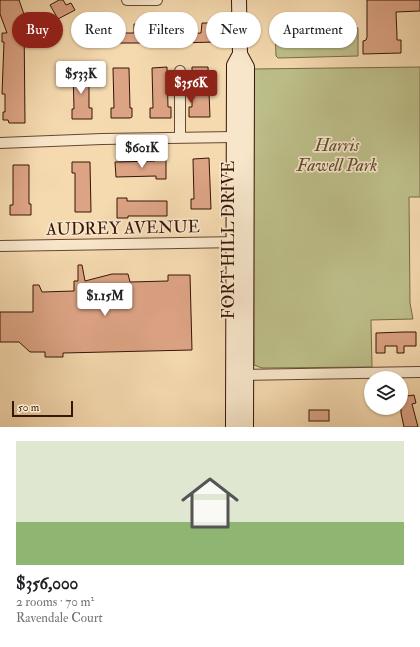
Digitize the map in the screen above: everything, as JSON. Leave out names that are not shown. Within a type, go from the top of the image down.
[{"type":"street","points":[[127,0],[157,0]]},
{"type":"street","name":"FORT HILL DRIVE","points":[[239,0],[240,54],[247,67],[240,242],[240,375],[246,427]]},
{"type":"street","name":"FORT HILL DRIVE","points":[[240,54],[234,65],[234,137],[240,242]]},
{"type":"street","points":[[180,71],[180,137]]},
{"type":"street","points":[[0,143],[180,137],[234,137]]},
{"type":"street","name":"AUDREY AVENUE","points":[[0,246],[240,242]]},
{"type":"street","points":[[240,375],[420,372]]},
{"type":"street","name":"FORT HILL DRIVE","points":[[233,427],[240,375]]},
{"type":"green space","points":[[358,28],[358,56],[278,58],[276,56],[276,48],[357,48]]},
{"type":"green space","name":"Harris Fawell Park","points":[[420,67],[420,197],[409,197],[410,303],[413,319],[371,320],[372,367],[262,368],[254,365],[253,69]]},
{"type":"building","points":[[0,0],[19,0],[23,12],[12,12],[12,48],[24,48],[25,123],[9,123],[8,120],[3,120],[3,112],[5,112],[5,94],[2,94],[4,42],[2,42],[2,33],[7,33],[0,14]]},
{"type":"building","points":[[59,0],[63,0],[66,5],[71,3],[75,10],[63,16],[63,12],[54,12],[50,5]]},
{"type":"building","points":[[367,0],[420,0],[420,11],[396,12],[397,40],[401,40],[401,53],[363,54],[363,41],[366,40],[367,37]]},
{"type":"building","points":[[202,23],[206,23],[206,42],[198,42],[198,33],[201,33]]},
{"type":"building","points":[[126,33],[134,33],[134,43],[126,43]]},
{"type":"building","points":[[167,67],[168,107],[171,107],[171,118],[150,118],[150,108],[153,108],[152,68]]},
{"type":"building","points":[[192,67],[208,67],[210,117],[189,117],[189,107],[192,107]]},
{"type":"building","points":[[113,68],[129,68],[130,108],[132,108],[132,117],[130,118],[111,118],[111,108],[114,108]]},
{"type":"building","points":[[73,69],[89,69],[89,108],[92,108],[92,119],[72,119],[72,109],[74,109]]},
{"type":"building","points":[[209,158],[211,209],[191,209],[191,199],[194,199],[193,159]]},
{"type":"building","points":[[155,159],[166,159],[166,179],[156,179],[156,176],[116,177],[115,162],[155,161]]},
{"type":"building","points":[[72,162],[90,162],[91,212],[75,212],[75,173],[72,173]]},
{"type":"building","points":[[13,165],[29,165],[29,204],[31,204],[31,215],[10,215],[10,205],[13,205]]},
{"type":"building","points":[[117,198],[127,198],[127,201],[167,201],[167,216],[128,216],[128,218],[117,218]]},
{"type":"building","points":[[78,265],[82,265],[85,281],[112,274],[128,274],[130,282],[168,281],[168,275],[190,275],[192,350],[63,353],[63,357],[45,357],[45,352],[30,352],[19,342],[0,342],[0,312],[33,312],[33,285],[39,285],[42,292],[74,291],[74,281],[78,281]]},
{"type":"building","points":[[416,332],[416,346],[404,346],[404,353],[397,353],[397,346],[385,346],[385,353],[376,353],[376,333]]},
{"type":"building","points":[[414,395],[416,403],[412,404],[418,427],[404,427],[401,415],[408,415],[408,396]]},
{"type":"building","points":[[309,410],[329,410],[329,421],[309,421]]}]
